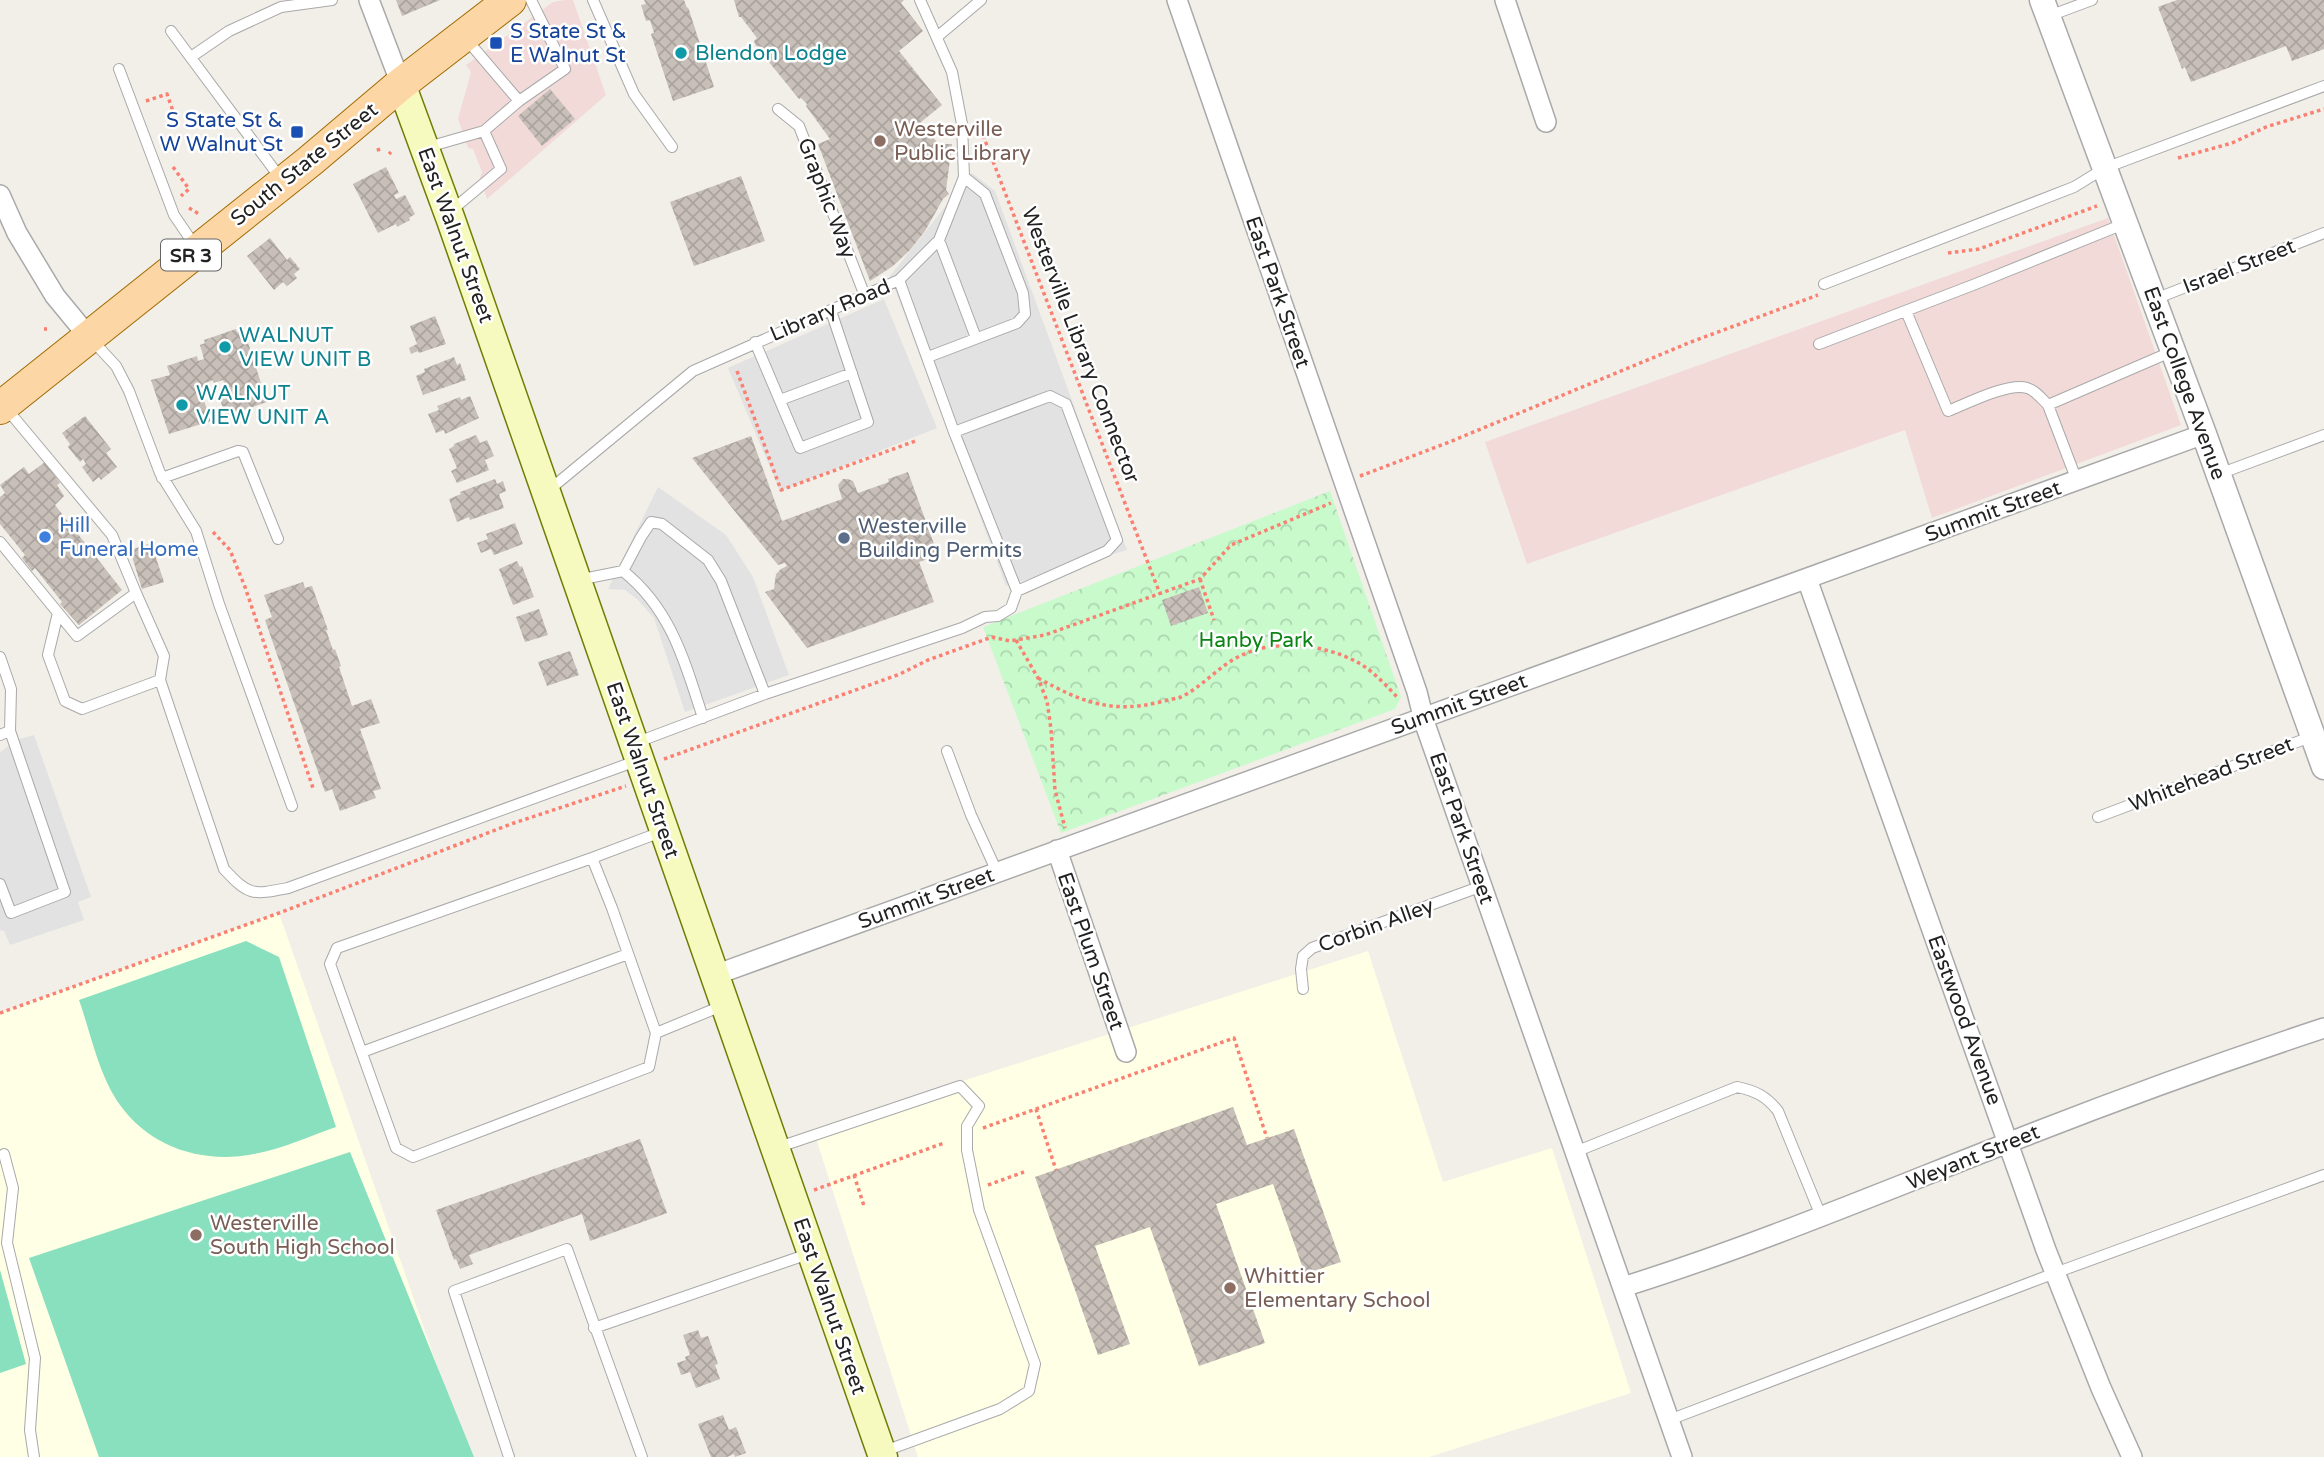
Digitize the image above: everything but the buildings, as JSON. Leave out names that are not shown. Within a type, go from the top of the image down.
[{"type":"main road","name":"South State Street","points":[[2,406],[283,182],[401,84],[510,0]]},
{"type":"main road","name":"East Walnut Street","points":[[401,84],[640,758],[882,1454]]},
{"type":"street","points":[[369,0],[401,84]]},
{"type":"street","name":"East Park Street","points":[[1177,0],[1682,1457]]},
{"type":"street","points":[[1505,0],[1546,122]]},
{"type":"street","name":"East College Avenue","points":[[2046,8],[2318,734],[2324,767]]},
{"type":"street","points":[[0,195],[17,233],[55,296],[88,336]]},
{"type":"street","name":"Summit Street","points":[[715,975],[996,872],[1063,842],[1807,579],[2204,433]]},
{"type":"street","name":"Eastwood Avenue","points":[[1807,579],[2055,1273],[2132,1457]]},
{"type":"street","name":"East Plum Street","points":[[1063,842],[1126,1052]]},
{"type":"street","name":"Weyant Street","points":[[1623,1287],[1677,1270],[1821,1216],[2193,1072],[2324,1028]]},
{"type":"lane","points":[[191,57],[229,31],[281,7],[332,0]]},
{"type":"lane","points":[[424,148],[484,131],[519,101],[565,69],[531,0]]},
{"type":"lane","points":[[593,0],[634,94],[672,147]]},
{"type":"lane","name":"Library Road","points":[[545,493],[693,370],[900,280],[939,240],[964,177],[960,115],[952,72],[920,0]]},
{"type":"lane","points":[[937,37],[981,0]]},
{"type":"lane","points":[[2046,8],[2092,0]]},
{"type":"lane","points":[[171,31],[283,182]]},
{"type":"lane","points":[[464,36],[519,101]]},
{"type":"lane","points":[[119,69],[174,215],[198,250]]},
{"type":"lane","points":[[1826,288],[2074,187],[2105,168],[2324,86]]},
{"type":"lane","name":"Graphic Way","points":[[778,109],[799,126],[865,296]]},
{"type":"lane","points":[[449,214],[501,169],[484,131]]},
{"type":"lane","points":[[928,356],[1017,323],[1025,314],[1023,293],[985,194],[964,177]]},
{"type":"lane","points":[[1819,344],[2126,223]]},
{"type":"lane","name":"Israel Street","points":[[2154,299],[2324,233]]},
{"type":"lane","points":[[939,240],[976,338]]},
{"type":"lane","points":[[2,406],[112,535],[164,656],[160,680],[224,869],[242,889],[263,893],[288,888],[640,758],[703,718],[765,694],[962,628],[985,617],[998,616],[1011,608],[1017,591],[954,432],[900,280]]},
{"type":"lane","points":[[755,342],[800,448],[868,422],[831,311]]},
{"type":"lane","points":[[1906,311],[1948,411],[2013,386],[2034,391],[2048,405],[2077,481]]},
{"type":"lane","points":[[88,336],[116,366],[129,391],[162,478],[197,531],[219,604],[292,806]]},
{"type":"lane","points":[[2048,405],[2174,351]]},
{"type":"lane","points":[[780,400],[852,373]]},
{"type":"lane","points":[[954,432],[1050,396],[1066,404],[1117,540],[1107,551],[1017,591]]},
{"type":"lane","points":[[2219,474],[2324,435]]},
{"type":"lane","points":[[162,478],[238,450],[243,452],[278,539]]},
{"type":"lane","points":[[577,580],[623,571],[651,522],[662,524],[708,560],[721,580],[765,694]]},
{"type":"lane","points":[[0,542],[77,636],[136,593]]},
{"type":"lane","points":[[623,571],[639,584],[666,618],[703,718]]},
{"type":"lane","points":[[58,613],[48,655],[65,701],[82,709],[160,680]]},
{"type":"lane","points":[[0,657],[11,689],[5,733],[65,892],[11,913],[0,884]]},
{"type":"lane","name":"Whitehead Street","points":[[2098,817],[2318,734]]},
{"type":"lane","points":[[947,751],[996,872]]},
{"type":"lane","points":[[592,858],[656,1033],[649,1067],[413,1157],[396,1148],[330,964],[337,948],[664,831]]},
{"type":"lane","name":"Corbin Alley","points":[[1303,989],[1303,956],[1312,948],[1482,886]]},
{"type":"lane","points":[[362,1052],[628,954]]},
{"type":"lane","points":[[656,1033],[724,1005]]},
{"type":"lane","points":[[775,1149],[960,1086],[979,1106],[967,1126],[967,1150],[979,1210],[1035,1364],[1029,1391],[1000,1409],[882,1454]]},
{"type":"lane","points":[[1576,1153],[1737,1087],[1757,1091],[1778,1111],[1821,1216]]},
{"type":"lane","points":[[4,1154],[13,1188],[7,1243],[36,1358],[30,1430],[34,1457]]},
{"type":"lane","points":[[1670,1420],[2055,1273],[2324,1175]]},
{"type":"lane","points":[[509,1457],[454,1292],[567,1249],[642,1457]]},
{"type":"lane","points":[[594,1328],[811,1252]]},
{"type":"path","points":[[146,102],[167,94],[175,117],[169,121]]},
{"type":"path","points":[[2172,160],[2232,143],[2266,127],[2324,109]]},
{"type":"path","name":"Westerville Library Connector","points":[[960,115],[984,138],[1160,594]]},
{"type":"path","points":[[168,158],[189,189],[181,196]]},
{"type":"path","points":[[169,169],[172,178]]},
{"type":"path","points":[[175,188],[191,211],[199,214]]},
{"type":"path","points":[[1941,254],[1979,249],[2117,198]]},
{"type":"path","points":[[0,1013],[279,913],[514,823],[629,785],[640,758],[668,757],[900,674],[929,660],[992,637],[1016,640],[1045,635],[1200,579],[1231,545],[1349,496],[1358,476],[1447,443],[1826,288]]},
{"type":"path","points":[[211,530],[230,550],[246,587],[314,791]]},
{"type":"path","points":[[1200,579],[1214,620]]},
{"type":"path","points":[[1016,640],[1038,678],[1047,701],[1063,842]]},
{"type":"path","points":[[1038,678],[1082,700],[1113,708],[1144,706],[1180,697],[1238,657],[1265,648],[1296,645],[1322,649],[1358,663],[1388,687],[1403,704]]},
{"type":"path","points":[[979,1130],[1234,1038],[1267,1138]]},
{"type":"path","points":[[1035,1109],[1056,1170]]},
{"type":"path","points":[[812,1190],[944,1143]]},
{"type":"path","points":[[983,1178],[986,1186],[1024,1172]]},
{"type":"path","points":[[854,1175],[864,1206]]},
{"type":"shaded area","points":[[573,0],[606,95],[487,199],[480,177],[482,172],[473,149],[468,148],[458,119],[471,72],[466,65],[553,2]]},
{"type":"shaded area","points":[[972,173],[995,191],[1127,550],[1006,586],[890,276]]},
{"type":"shaded area","points":[[2108,218],[2181,425],[1932,518],[1905,430],[1527,564],[1485,442]]},
{"type":"shaded area","points":[[884,299],[937,428],[780,491],[728,368]]},
{"type":"shaded area","points":[[658,487],[726,535],[753,577],[789,675],[685,712],[654,618],[625,590],[608,589]]},
{"type":"shaded area","points":[[34,735],[91,897],[78,902],[84,920],[10,945],[4,931],[0,930],[0,752],[19,739]]},
{"type":"shaded area","name":"Westerville South High School","points":[[279,913],[469,1457],[0,1457],[0,1013]]},
{"type":"shaded area","name":"Whittier Elementary School","points":[[1368,951],[1443,1182],[1552,1148],[1631,1393],[1429,1457],[918,1457],[813,1129]]},
{"type":"green space","name":"Hanby Park","points":[[1330,491],[1401,697],[1395,709],[1061,833],[983,627]]},
{"type":"green space","points":[[246,941],[279,957],[336,1127],[254,1154],[216,1157],[197,1154],[163,1142],[147,1132],[120,1105],[101,1068],[79,1000]]},
{"type":"green space","points":[[350,1152],[474,1457],[99,1457],[29,1258]]},
{"type":"green space","points":[[0,1270],[26,1364],[0,1373]]},
{"type":"place","name":"S State St & E Walnut St","points":[[496,43]]},
{"type":"place","name":"Blendon Lodge","points":[[681,53]]},
{"type":"place","name":"S State St & W Walnut St","points":[[297,132]]},
{"type":"place","name":"Westerville Public Library","points":[[880,141]]},
{"type":"place","name":"WALNUT VIEW UNIT B","points":[[225,347]]},
{"type":"place","name":"WALNUT VIEW UNIT A","points":[[182,405]]},
{"type":"place","name":"Hill Funeral Home","points":[[45,537]]},
{"type":"place","name":"Westerville Building Permits","points":[[844,538]]},
{"type":"place","name":"Westerville South High School","points":[[196,1235]]},
{"type":"place","name":"Whittier Elementary School","points":[[1230,1288]]}]
